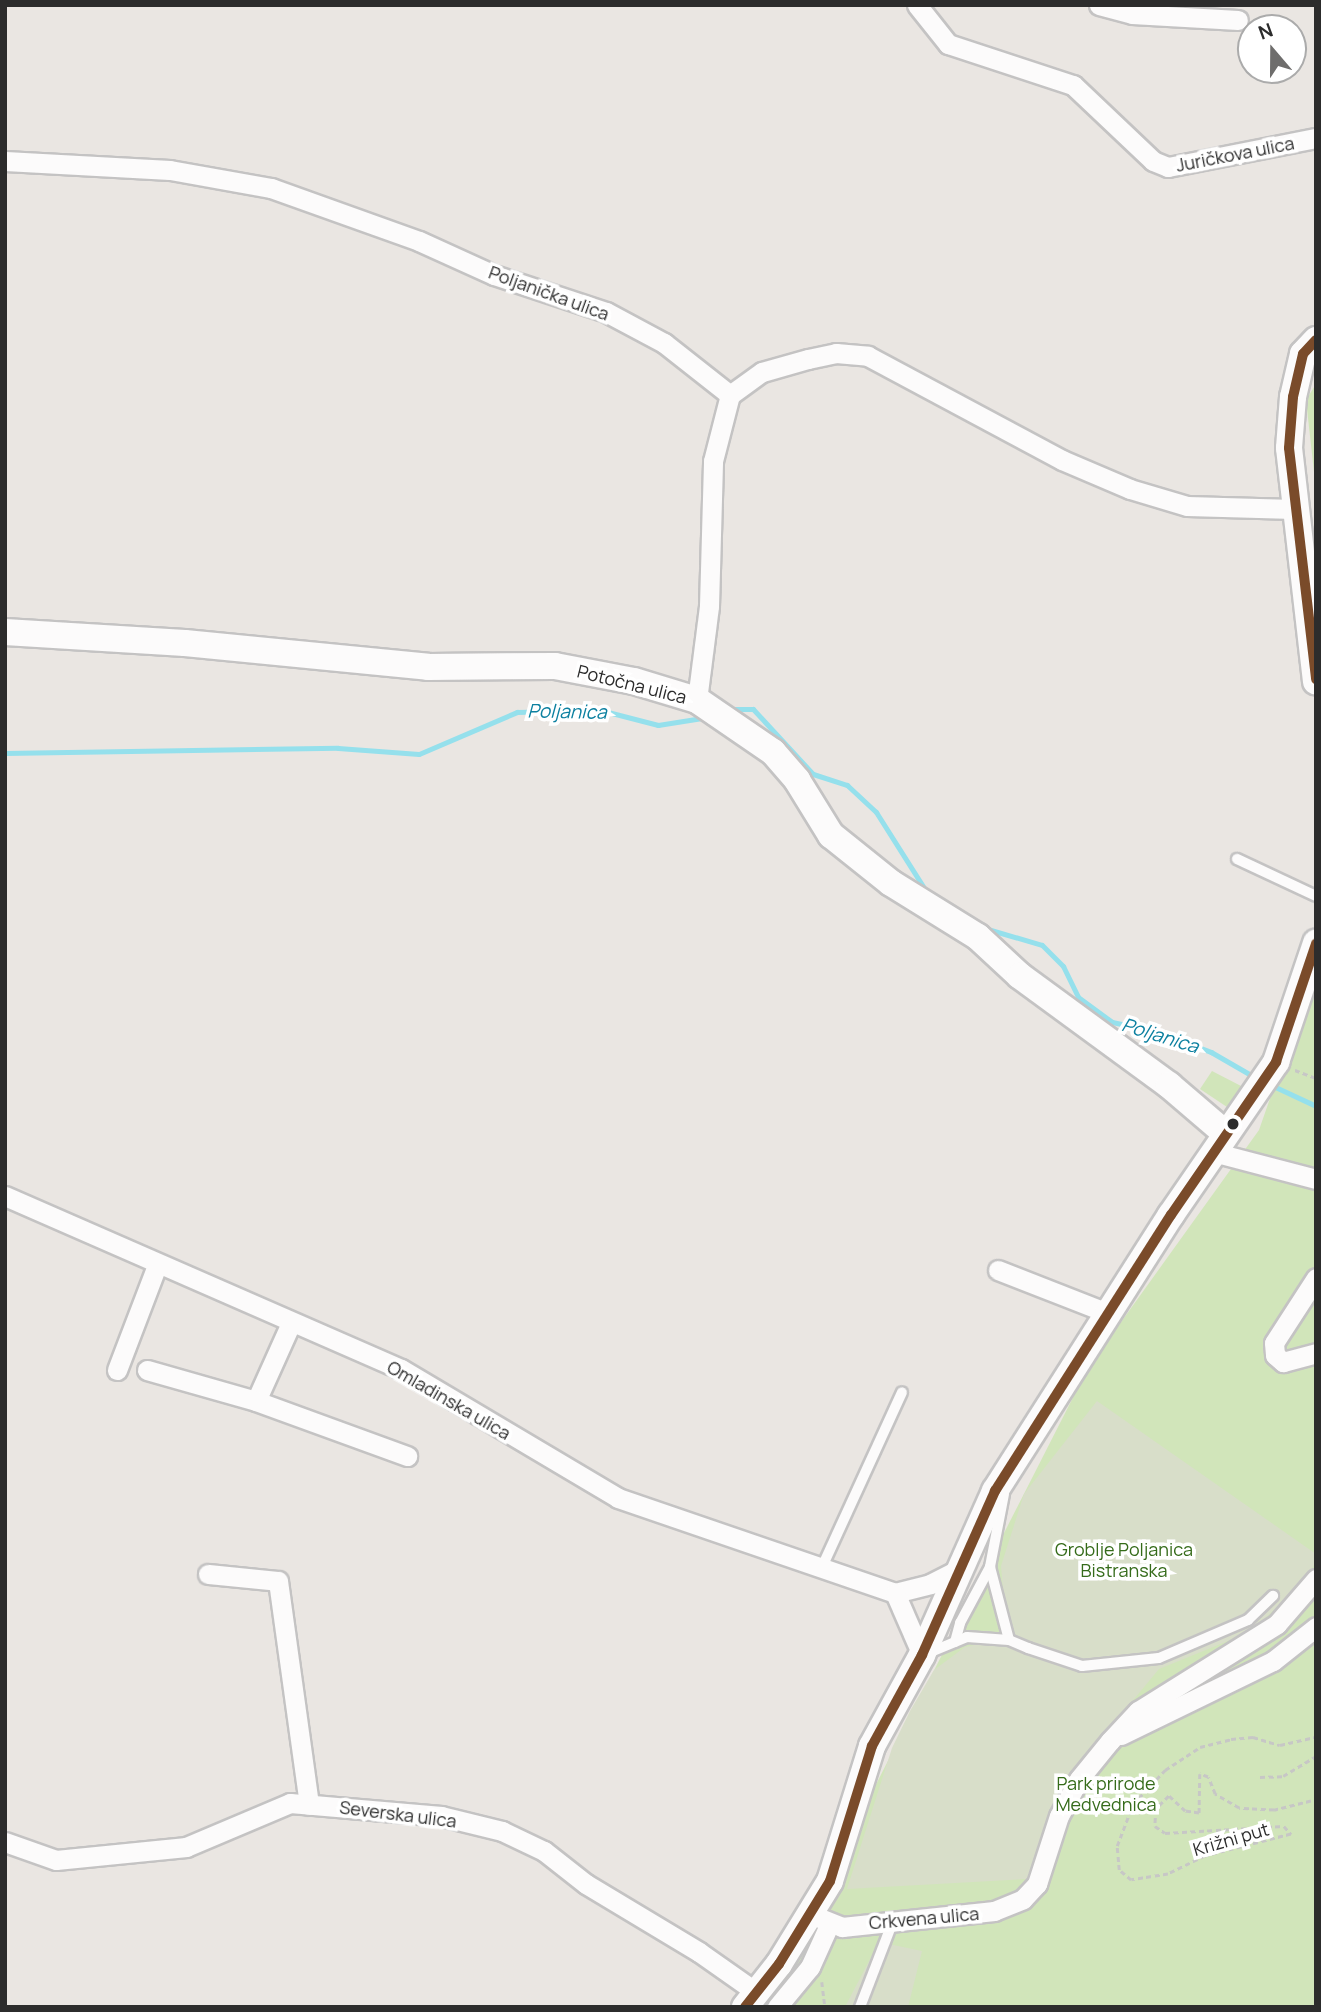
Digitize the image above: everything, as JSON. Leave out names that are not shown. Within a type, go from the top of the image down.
[{"type":"main road","points":[[1316,340],[1303,354],[1293,397],[1289,448],[1294,509],[1305,554],[1316,681]]},
{"type":"main road","name":"Potočna ulica","points":[[5,632],[185,643],[428,667],[555,666],[634,681],[709,708],[773,752],[797,780],[831,835],[891,883],[978,937],[1020,976],[1169,1085],[1219,1143]]},
{"type":"main road","points":[[759,2002],[820,1919],[872,1746],[922,1655],[1005,1476],[1219,1143],[1264,1081],[1316,943]]},
{"type":"street","name":"Juričkova ulica","points":[[917,5],[948,44],[1073,85],[1153,161],[1168,167],[1316,138]]},
{"type":"street","points":[[1099,5],[1132,14],[1237,20]]},
{"type":"street","name":"Poljanička ulica","points":[[5,162],[170,170],[271,188],[419,241],[494,275],[606,312],[664,343],[730,394]]},
{"type":"street","points":[[709,708],[713,461],[730,394],[762,372],[836,353],[869,356],[1062,460],[1130,489],[1187,506],[1294,509]]},
{"type":"street","points":[[1219,1143],[1316,1179]]},
{"type":"street","name":"Omladinska ulica","points":[[5,1196],[157,1265],[401,1369],[618,1498],[895,1593]]},
{"type":"street","points":[[117,1370],[157,1265]]},
{"type":"street","points":[[998,1270],[1108,1313]]},
{"type":"street","points":[[1316,1278],[1274,1343],[1275,1355],[1283,1362],[1316,1353]]},
{"type":"street","points":[[256,1401],[291,1323]]},
{"type":"street","points":[[147,1370],[256,1401],[407,1456]]},
{"type":"street","points":[[922,1655],[895,1593],[930,1584],[963,1567]]},
{"type":"street","points":[[208,1574],[278,1581],[309,1805]]},
{"type":"street","name":"Crkvena ulica","points":[[820,1919],[894,1918],[984,1912],[1023,1899],[1037,1884],[1059,1816],[1079,1779],[1110,1741],[1138,1711],[1277,1623],[1316,1579]]},
{"type":"street","name":"Crkvena ulica","points":[[1110,1741],[1273,1661],[1316,1627]]},
{"type":"street","name":"Severska ulica","points":[[5,1842],[56,1860],[186,1847],[289,1803],[441,1816],[502,1831],[544,1852],[586,1884],[699,1952],[759,2002]]},
{"type":"lane","points":[[1237,859],[1316,897]]},
{"type":"lane","points":[[822,1567],[902,1392]]},
{"type":"lane","points":[[955,1642],[960,1623],[990,1567],[1002,1520],[1005,1476]]},
{"type":"lane","points":[[990,1567],[1009,1640]]},
{"type":"lane","points":[[922,1655],[955,1642],[985,1635],[1009,1640],[1082,1666],[1147,1660],[1248,1620],[1273,1596]]},
{"type":"lane","points":[[860,2007],[894,1918]]},
{"type":"path","name":"Križni put","points":[[1311,1801],[1274,1810],[1239,1808],[1215,1794],[1208,1777],[1200,1774],[1199,1813],[1185,1811],[1169,1796],[1156,1809],[1155,1826],[1166,1833],[1284,1826],[1291,1834],[1205,1856],[1168,1874],[1132,1880],[1119,1870],[1117,1846],[1133,1804],[1165,1770],[1200,1747],[1231,1740],[1253,1737],[1280,1745],[1316,1737]]},
{"type":"path","points":[[1260,1777],[1283,1776],[1316,1756]]},
{"type":"green space","points":[[1316,384],[1316,490],[1306,400]]},
{"type":"green space","name":"Park prirode Medvednica","points":[[1316,967],[1316,2007],[757,2007],[810,1914],[1088,1368],[1259,1130]]},
{"type":"green space","points":[[1212,1071],[1243,1087],[1230,1109],[1200,1089]]},
{"type":"green space","name":"Groblje Poljanica Bistranska","points":[[1097,1401],[1316,1554],[1316,1562],[1303,1583],[1250,1632],[1159,1669],[1061,1787],[1056,1815],[1027,1879],[847,1889],[892,1748],[910,1711],[934,1670],[965,1647],[989,1642],[1006,1628],[1001,1566],[1024,1494]]},
{"type":"green space","points":[[879,1942],[922,1951],[908,2007],[845,2007]]},
{"type":"waterway","name":"Poljanica","points":[[727,709],[753,709],[813,774],[847,785],[876,812],[926,891]]},
{"type":"waterway","name":"Poljanica","points":[[5,753],[338,748],[419,754],[517,712],[600,710],[658,725],[708,717]]},
{"type":"waterway","name":"Poljanica","points":[[984,928],[1042,945],[1063,966],[1078,997],[1112,1022],[1159,1032],[1211,1052],[1256,1078]]},
{"type":"waterway","name":"Poljanica","points":[[1271,1085],[1316,1106]]},
{"type":"transit line","points":[[1316,340],[1303,354],[1293,397],[1289,448],[1316,679]]},
{"type":"transit line","points":[[745,2007],[779,1964],[830,1881],[872,1746],[922,1655],[995,1491],[1171,1215],[1276,1062],[1316,944]]}]
